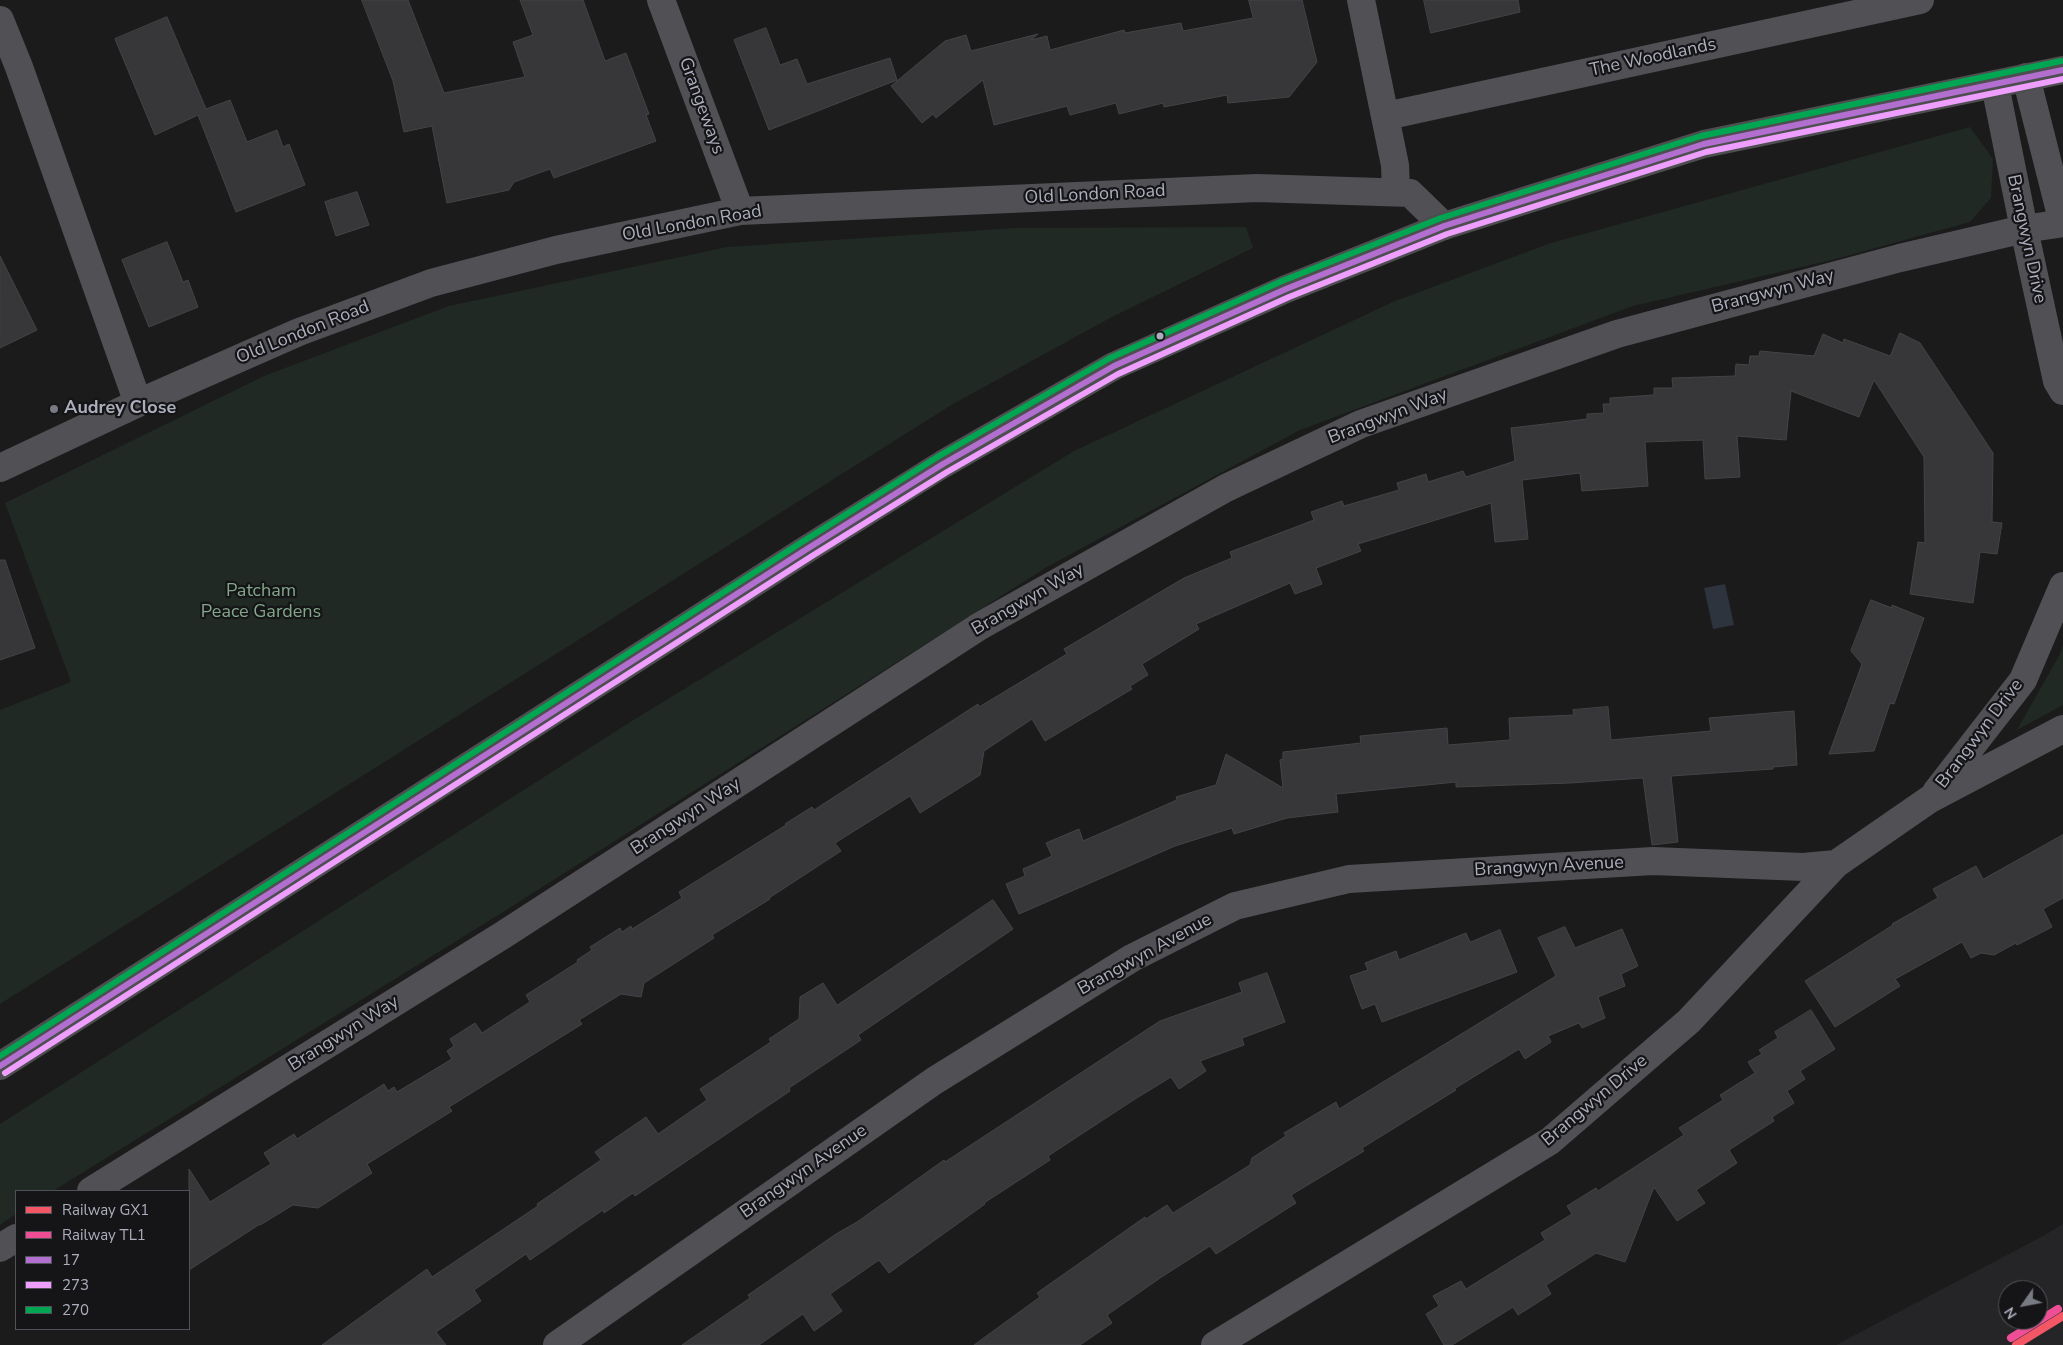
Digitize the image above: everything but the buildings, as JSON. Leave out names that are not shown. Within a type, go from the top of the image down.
[{"type":"highway","points":[[0,1066],[550,713],[943,464],[1114,366],[1286,289],[1444,226],[1704,144],[2063,70]]},
{"type":"street","name":"Grangeways","points":[[661,0],[740,211]]},
{"type":"street","points":[[1361,0],[1395,165],[1396,192]]},
{"type":"street","name":"The Woodlands","points":[[1386,116],[1920,0]]},
{"type":"street","points":[[0,20],[19,67],[138,403]]},
{"type":"street","points":[[2026,77],[2063,223]]},
{"type":"street","name":"Brangwyn Drive","points":[[1995,85],[2057,381],[2063,391]]},
{"type":"street","name":"Old London Road","points":[[0,468],[138,403],[299,332],[431,283],[556,250],[740,211],[1257,188],[1410,194],[1444,226]]},
{"type":"street","name":"Brangwyn Way","points":[[93,1190],[503,935],[980,626],[1226,488],[1361,424],[1617,334],[1900,258],[2063,223]]},
{"type":"street","name":"Brangwyn Drive","points":[[1930,799],[2023,680],[2063,586]]},
{"type":"street","name":"Brangwyn Drive","points":[[1215,1345],[1550,1141],[1689,1021],[1836,864],[1930,799],[2063,729]]},
{"type":"street","name":"Brangwyn Avenue","points":[[557,1345],[934,1081],[1132,958],[1234,906],[1349,878],[1653,861],[1804,867],[1836,864]]},
{"type":"street","points":[[0,1248],[15,1239]]},
{"type":"shaded area","points":[[1725,584],[1734,625],[1713,629],[1704,588]]},
{"type":"shaded area","points":[[2063,1224],[2063,1345],[1836,1345],[2045,1235]]},
{"type":"green space","points":[[1970,127],[1993,159],[1991,198],[1970,222],[1832,260],[1633,306],[1300,430],[1047,567],[495,917],[55,1190],[15,1190],[15,1215],[0,1225],[0,1124],[635,719],[1074,451],[1395,301],[1551,243]]},
{"type":"green space","name":"Patcham Peace Gardens","points":[[1246,227],[1253,248],[1112,317],[953,404],[0,1004],[0,710],[71,682],[5,503],[264,376],[449,306],[727,247],[1015,228]]},
{"type":"green space","points":[[2063,645],[2063,705],[2017,730],[2060,654]]},
{"type":"rail line","name":"TL1","points":[[2011,1338],[2058,1309]]},
{"type":"rail line","name":"GX1","points":[[2016,1345],[2063,1316]]},
{"type":"transit line","name":"270","points":[[0,1056],[802,542],[939,456],[1110,358],[1282,281],[1441,218],[1701,136],[2061,61]]},
{"type":"transit line","name":"17","points":[[0,1066],[807,549],[943,464],[1114,366],[1286,289],[1444,226],[1704,144],[2063,70]]},
{"type":"transit line","name":"273","points":[[5,1073],[812,556],[947,472],[1118,374],[1289,297],[1447,234],[1706,152],[2063,79]]},
{"type":"place","name":"Audrey Close","points":[[54,409]]}]
